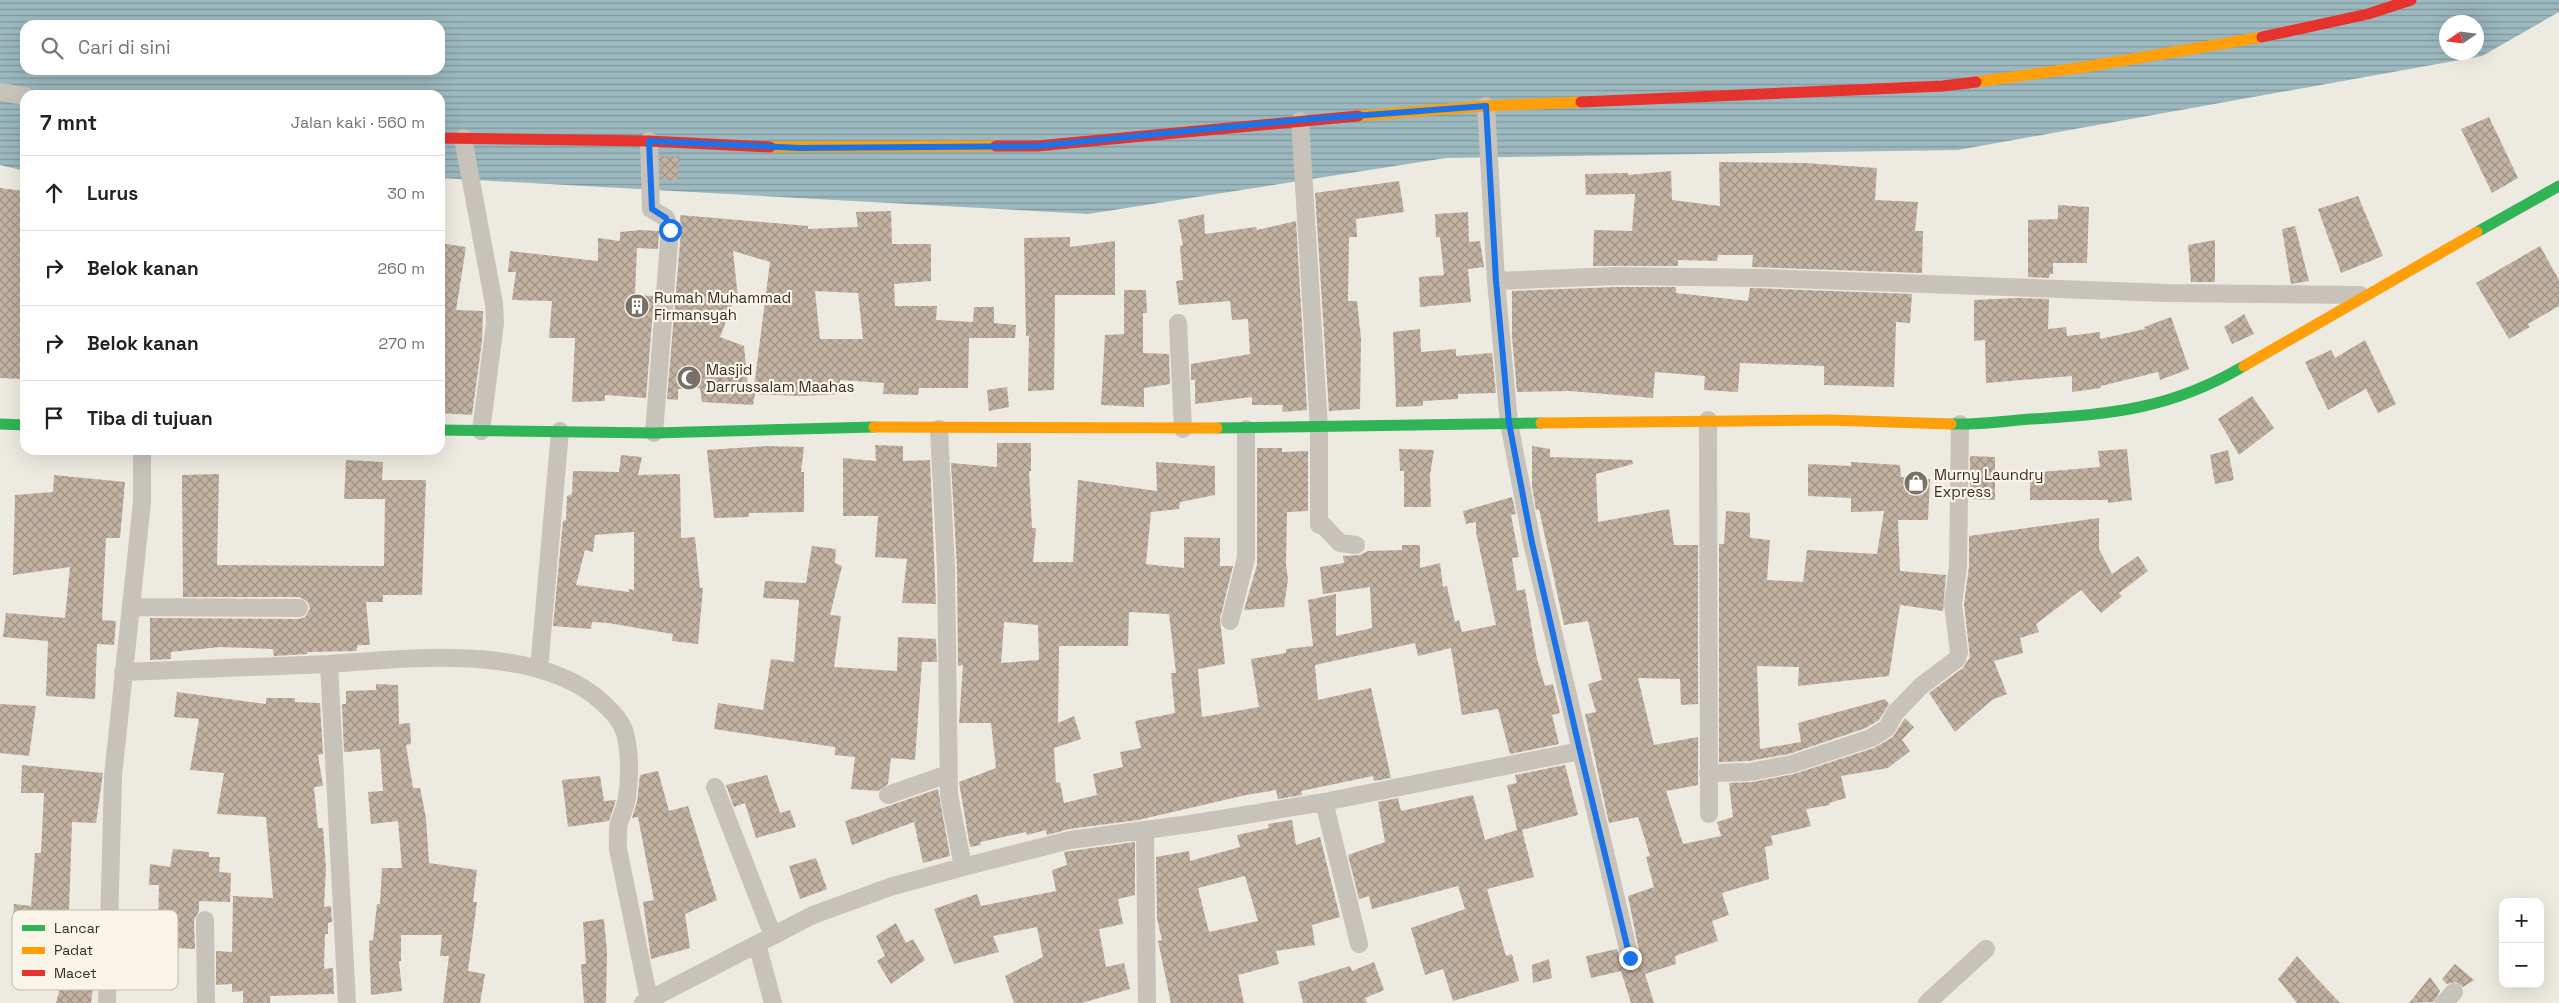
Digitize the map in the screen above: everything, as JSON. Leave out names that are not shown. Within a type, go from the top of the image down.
[{"type":"main road","points":[[445,138],[649,141],[800,148],[1037,146],[1300,120],[1486,106],[1943,86],[2085,67],[2232,43],[2368,14],[2411,0]]},
{"type":"main road","points":[[445,430],[654,433],[819,427],[1246,429],[1708,420],[1828,420],[1960,424],[2110,414],[2151,406],[2183,396],[2236,371],[2364,295],[2559,186]]},
{"type":"main road","points":[[0,424],[20,425]]},
{"type":"street","points":[[0,92],[20,95]]},
{"type":"street","points":[[1486,106],[1496,281],[1509,423],[1532,543],[1630,958]]},
{"type":"street","points":[[1300,120],[1319,428],[1319,523],[1340,543],[1356,545]]},
{"type":"street","points":[[463,138],[494,304],[495,323],[481,430]]},
{"type":"street","points":[[649,141],[652,209],[666,218],[670,230],[654,433]]},
{"type":"street","points":[[1496,281],[1616,276],[1765,278],[2167,293],[2364,295]]},
{"type":"street","points":[[1178,323],[1183,429]]},
{"type":"street","points":[[1708,420],[1709,814]]},
{"type":"street","points":[[1708,773],[1750,772],[1792,764],[1880,734],[1887,728],[1895,713],[1921,686],[1957,660],[1960,652],[1953,604],[1958,566],[1960,424]]},
{"type":"street","points":[[938,429],[946,568],[949,795],[963,867]]},
{"type":"street","points":[[1230,621],[1246,558],[1246,429]]},
{"type":"street","points":[[539,669],[560,431]]},
{"type":"street","points":[[110,910],[113,776],[142,502],[142,455]]},
{"type":"street","points":[[130,606],[299,608]]},
{"type":"street","points":[[123,672],[456,657],[539,669],[563,676],[588,690],[616,716],[625,733],[628,758],[627,799],[619,825],[618,849],[646,1002],[813,915],[890,887],[963,867],[1070,840],[1324,802],[1580,751]]},
{"type":"street","points":[[329,664],[347,1003]]},
{"type":"street","points":[[888,795],[948,774]]},
{"type":"street","points":[[715,787],[773,936]]},
{"type":"street","points":[[1324,802],[1359,944]]},
{"type":"street","points":[[1146,830],[1147,1003]]},
{"type":"street","points":[[205,920],[206,1003]]},
{"type":"street","points":[[758,944],[773,1003]]},
{"type":"street","points":[[1927,1003],[1986,949]]},
{"type":"street","points":[[108,990],[108,1003]]},
{"type":"water","points":[[0,0],[2559,0],[2559,12],[2484,55],[2484,15],[2439,15],[2439,60],[2460,60],[1958,150],[1446,158],[1088,214],[445,178],[445,90],[20,90],[20,170],[0,165]]},
{"type":"building","points":[[2489,117],[2518,178],[2492,193],[2461,129]]},
{"type":"building","points":[[660,156],[680,157],[677,181],[661,179]]},
{"type":"building","points":[[1719,162],[1805,163],[1877,168],[1875,200],[1918,202],[1915,231],[1923,231],[1922,273],[1752,267],[1753,255],[1718,255],[1717,261],[1678,260],[1678,266],[1593,266],[1594,230],[1632,231],[1635,194],[1586,195],[1585,174],[1628,173],[1628,175],[1671,171],[1672,200],[1720,206]]},
{"type":"building","points":[[1399,181],[1404,212],[1356,219],[1357,237],[1349,237],[1348,301],[1357,301],[1361,338],[1360,409],[1329,411],[1315,193]]},
{"type":"building","points":[[0,188],[20,190],[20,379],[0,378]]},
{"type":"building","points":[[2358,196],[2383,256],[2341,273],[2318,209]]},
{"type":"building","points":[[2058,205],[2089,207],[2087,263],[2053,263],[2053,274],[2050,274],[2049,278],[2028,277],[2028,220],[2058,219]]},
{"type":"building","points":[[891,211],[892,244],[931,244],[931,281],[894,284],[895,306],[937,306],[936,320],[973,322],[974,307],[994,307],[994,323],[1016,325],[1015,338],[969,338],[968,388],[919,388],[918,395],[883,394],[884,383],[840,380],[840,394],[799,396],[755,394],[753,405],[702,402],[700,388],[678,389],[678,400],[667,399],[681,231],[680,215],[808,226],[808,229],[858,227],[856,212]],"holes":[[[733,251],[770,262],[754,387],[748,387],[744,346],[720,337],[735,298],[738,298]],[[815,291],[858,293],[863,339],[820,339]]]},
{"type":"building","points":[[1468,212],[1469,242],[1480,241],[1484,267],[1468,269],[1471,302],[1420,307],[1419,277],[1444,275],[1440,237],[1436,237],[1435,214]]},
{"type":"building","points":[[1204,214],[1205,234],[1256,227],[1257,230],[1296,221],[1307,410],[1282,412],[1283,405],[1252,405],[1252,397],[1195,404],[1195,380],[1191,380],[1191,364],[1250,354],[1248,319],[1232,320],[1230,301],[1179,305],[1176,281],[1183,280],[1180,246],[1183,245],[1178,220]]},
{"type":"building","points":[[2295,226],[2309,281],[2291,284],[2282,229]]},
{"type":"building","points":[[659,231],[658,249],[637,248],[635,295],[654,296],[646,398],[605,395],[605,401],[572,402],[575,338],[549,338],[552,301],[512,300],[516,272],[508,272],[510,251],[598,261],[598,238],[620,241],[620,232]]},
{"type":"building","points":[[1070,237],[1070,247],[1115,241],[1115,295],[1055,295],[1054,390],[1028,391],[1029,336],[1026,336],[1024,238]]},
{"type":"building","points":[[2215,240],[2215,282],[2191,282],[2188,245]]},
{"type":"building","points":[[445,244],[466,247],[456,310],[483,311],[482,341],[472,415],[445,413]]},
{"type":"building","points":[[2540,246],[2559,280],[2559,306],[2528,324],[2530,327],[2509,339],[2476,283]]},
{"type":"building","points":[[1676,287],[1676,293],[1748,301],[1750,288],[1912,294],[1910,323],[1896,322],[1894,387],[1824,385],[1824,366],[1740,363],[1738,392],[1704,390],[1705,376],[1655,372],[1653,398],[1570,391],[1517,392],[1512,337],[1512,291]]},
{"type":"building","points":[[1124,290],[1146,290],[1147,313],[1143,313],[1143,353],[1169,354],[1170,384],[1144,388],[1144,407],[1101,405],[1105,335],[1124,334]]},
{"type":"building","points":[[2049,299],[2048,329],[2066,327],[2067,336],[2100,332],[2100,339],[2145,329],[2144,327],[2171,317],[2189,369],[2160,380],[2158,372],[2101,386],[2101,388],[2072,392],[2072,376],[1986,383],[1985,340],[1974,341],[1974,300]]},
{"type":"building","points":[[2244,314],[2254,334],[2232,344],[2224,327]]},
{"type":"building","points":[[1420,329],[1421,352],[1456,349],[1456,356],[1492,353],[1496,393],[1458,394],[1458,399],[1423,401],[1423,406],[1396,407],[1393,332]]},
{"type":"building","points":[[2365,340],[2396,404],[2378,413],[2366,389],[2328,410],[2305,362],[2331,350],[2335,358]]},
{"type":"building","points":[[1007,387],[1009,407],[989,411],[987,390]]},
{"type":"building","points":[[2252,396],[2274,428],[2239,455],[2218,419]]},
{"type":"building","points":[[997,443],[1031,443],[1031,471],[1029,471],[1032,528],[1036,528],[1033,562],[1073,562],[1078,480],[1157,491],[1156,462],[1215,466],[1215,495],[1180,502],[1179,509],[1151,512],[1146,564],[1184,568],[1184,537],[1220,538],[1220,566],[1233,566],[1220,619],[1225,664],[1198,669],[1202,717],[1259,707],[1251,659],[1286,653],[1286,649],[1313,646],[1308,600],[1336,594],[1336,636],[1372,628],[1370,587],[1323,594],[1320,567],[1344,563],[1343,556],[1360,555],[1368,551],[1402,550],[1402,545],[1420,545],[1420,568],[1440,563],[1443,587],[1447,586],[1455,622],[1459,620],[1462,632],[1496,625],[1476,532],[1476,522],[1466,524],[1463,511],[1512,497],[1516,514],[1511,515],[1519,557],[1512,558],[1517,591],[1525,589],[1537,659],[1545,686],[1553,684],[1560,713],[1552,715],[1559,744],[1510,754],[1498,709],[1462,715],[1451,648],[1418,656],[1415,643],[1315,665],[1318,700],[1371,688],[1391,778],[1374,781],[1373,776],[1301,791],[1302,795],[1278,799],[1276,790],[1138,820],[1069,829],[1047,835],[1046,830],[1027,835],[1026,832],[980,842],[981,845],[970,847],[959,782],[996,768],[991,723],[959,723],[963,665],[958,666],[957,568],[951,463],[997,467]],"holes":[[[1129,612],[1169,614],[1176,673],[1171,673],[1175,713],[1135,721],[1141,748],[1120,752],[1123,767],[1093,774],[1097,795],[1064,803],[1060,782],[1056,783],[1054,748],[1081,739],[1074,716],[1058,723],[1059,646],[1128,646]],[[1004,622],[1038,625],[1039,660],[1001,663]]]},
{"type":"building","points":[[875,445],[903,446],[903,461],[930,460],[936,604],[902,603],[907,559],[875,557],[878,516],[843,516],[843,458],[876,461]]},
{"type":"building","points":[[767,446],[804,447],[801,472],[804,472],[804,512],[749,513],[749,517],[714,518],[707,450]]},
{"type":"building","points":[[1532,446],[1550,449],[1550,457],[1632,460],[1633,464],[1596,474],[1598,522],[1669,509],[1674,545],[1698,545],[1698,704],[1681,705],[1680,679],[1638,678],[1654,745],[1698,737],[1698,785],[1666,791],[1683,844],[1721,836],[1717,822],[1733,817],[1729,783],[1752,782],[1794,774],[1874,748],[1893,737],[1905,718],[1914,727],[1902,740],[1910,751],[1888,768],[1841,776],[1846,798],[1829,803],[1830,805],[1806,809],[1811,826],[1771,836],[1773,845],[1765,847],[1769,879],[1722,893],[1729,915],[1712,921],[1718,941],[1675,956],[1676,964],[1645,974],[1654,1003],[1631,1003],[1621,971],[1591,978],[1586,956],[1617,949],[1623,966],[1632,968],[1638,965],[1640,956],[1628,896],[1654,887],[1646,857],[1650,856],[1638,817],[1609,823],[1585,714],[1596,712],[1588,684],[1602,680],[1588,621],[1564,625],[1539,509],[1536,510],[1532,486]]},
{"type":"building","points":[[1257,448],[1282,448],[1282,452],[1308,451],[1308,511],[1287,512],[1286,565],[1288,579],[1284,607],[1244,610],[1257,565]]},
{"type":"building","points":[[1399,449],[1434,450],[1430,475],[1431,507],[1404,507],[1404,471],[1400,471]]},
{"type":"building","points":[[2127,449],[2132,500],[2108,503],[2108,500],[2030,500],[2030,473],[2100,467],[2098,451]]},
{"type":"building","points":[[2228,450],[2234,480],[2215,484],[2210,455]]},
{"type":"building","points":[[621,455],[642,457],[638,475],[680,474],[681,538],[695,537],[700,588],[703,588],[698,644],[672,641],[673,634],[608,623],[592,622],[591,629],[553,626],[563,521],[566,520],[567,496],[572,494],[573,471],[619,472]],"holes":[[[634,532],[634,590],[629,589],[629,592],[576,585],[585,550],[593,552],[595,535]]]},
{"type":"building","points":[[1970,456],[1995,457],[1995,500],[1970,499]]},
{"type":"building","points":[[346,460],[383,462],[382,480],[426,480],[422,595],[383,595],[383,602],[366,602],[370,645],[358,645],[356,651],[307,652],[307,654],[274,656],[273,649],[220,647],[171,652],[171,659],[150,660],[150,618],[299,619],[305,617],[310,609],[308,602],[299,597],[183,597],[182,475],[219,474],[217,565],[384,566],[385,499],[344,499]]},
{"type":"building","points":[[1851,462],[1900,465],[1901,477],[1930,479],[1928,520],[1898,520],[1900,571],[1946,575],[1943,611],[1900,605],[1889,676],[1798,686],[1799,667],[1757,666],[1760,749],[1801,742],[1798,723],[1885,699],[1889,704],[1879,720],[1866,728],[1789,754],[1749,761],[1719,762],[1719,544],[1724,544],[1726,511],[1750,513],[1750,538],[1770,540],[1767,580],[1803,582],[1807,550],[1877,554],[1884,511],[1851,512],[1851,498],[1808,496],[1808,464],[1851,466]]},
{"type":"building","points":[[54,475],[125,482],[120,538],[106,538],[102,620],[116,621],[114,645],[97,644],[95,699],[46,696],[48,641],[3,637],[6,613],[65,618],[70,567],[13,575],[15,495],[53,492]]},
{"type":"building","points":[[2099,518],[2099,549],[2112,574],[2138,556],[2148,571],[2119,593],[2122,596],[2101,613],[2081,590],[2036,624],[2039,632],[2020,638],[2023,653],[1994,661],[2007,694],[1992,700],[1955,732],[1929,693],[1963,668],[1970,657],[1964,604],[1969,567],[1969,536]]},
{"type":"building","points":[[812,546],[836,549],[835,563],[842,566],[830,615],[841,616],[834,667],[897,671],[898,637],[936,639],[937,662],[922,662],[915,760],[891,758],[888,784],[878,791],[851,789],[855,757],[835,755],[835,747],[714,729],[718,703],[763,710],[771,659],[794,662],[799,600],[763,598],[765,581],[806,583]]},
{"type":"building","points":[[376,684],[398,685],[399,724],[410,723],[411,744],[406,745],[413,788],[420,788],[426,818],[429,863],[477,870],[473,902],[477,902],[468,971],[485,974],[480,1003],[443,1003],[449,956],[440,956],[442,935],[401,935],[401,961],[399,961],[402,991],[371,995],[369,941],[373,940],[377,904],[380,904],[382,868],[402,868],[398,821],[371,824],[368,792],[383,791],[380,749],[344,752],[342,704],[346,704],[346,691],[376,690]]},
{"type":"building","points":[[177,692],[266,704],[266,698],[295,698],[295,702],[320,703],[323,754],[318,755],[323,786],[314,787],[318,828],[323,828],[326,869],[324,907],[331,906],[332,922],[328,923],[328,934],[325,934],[324,969],[333,968],[334,994],[270,996],[270,1003],[243,1003],[243,991],[232,992],[232,984],[216,985],[216,951],[232,952],[233,896],[273,898],[266,817],[217,814],[224,773],[190,770],[199,719],[174,717]]},
{"type":"building","points":[[0,704],[36,706],[29,756],[0,753]]},
{"type":"building","points":[[22,765],[103,773],[96,823],[72,822],[69,910],[14,910],[14,904],[31,906],[35,853],[41,853],[44,793],[21,793]]},
{"type":"building","points":[[1565,765],[1578,815],[1522,830],[1534,877],[1487,889],[1506,956],[1512,954],[1519,981],[1453,1001],[1443,969],[1425,975],[1411,928],[1465,909],[1458,886],[1372,909],[1369,896],[1359,899],[1348,855],[1385,842],[1378,802],[1398,798],[1401,811],[1473,795],[1485,840],[1517,830],[1507,785],[1517,783],[1515,775]]},
{"type":"building","points":[[658,771],[669,811],[688,806],[717,900],[685,914],[690,948],[651,959],[643,902],[654,900],[638,817],[632,818],[637,802],[640,775]]},
{"type":"building","points":[[767,775],[780,813],[790,810],[796,827],[756,838],[745,803],[734,807],[726,785]]},
{"type":"building","points":[[600,776],[604,801],[616,800],[609,821],[568,827],[562,780]]},
{"type":"building","points":[[938,789],[950,856],[923,863],[914,822],[852,845],[845,821]]},
{"type":"building","points":[[1292,820],[1296,845],[1320,837],[1340,917],[1312,925],[1315,945],[1276,951],[1279,964],[1238,975],[1244,1003],[1171,1003],[1158,941],[1162,940],[1157,919],[1156,857],[1189,851],[1190,861],[1240,847],[1237,835],[1269,828],[1268,824]],"holes":[[[1245,876],[1258,921],[1209,932],[1198,888]]]},
{"type":"building","points":[[1135,842],[1135,895],[1118,899],[1123,924],[1099,929],[1106,967],[1124,963],[1130,989],[1082,1003],[1014,1003],[1005,976],[1043,957],[1037,927],[993,936],[999,952],[954,964],[934,909],[977,894],[981,906],[1056,891],[1052,870],[1067,865],[1064,852]]},
{"type":"building","points":[[173,849],[209,852],[209,857],[220,857],[219,872],[231,873],[230,902],[199,901],[199,911],[194,920],[195,949],[178,948],[178,910],[158,910],[159,885],[149,885],[150,864],[170,867]]},
{"type":"building","points":[[816,858],[827,889],[800,899],[789,866]]},
{"type":"building","points":[[604,919],[607,952],[606,1003],[584,1003],[581,964],[586,964],[583,922]]},
{"type":"building","points":[[896,923],[906,943],[913,939],[925,960],[891,984],[877,961],[885,956],[876,936]]},
{"type":"building","points":[[2297,956],[2340,1003],[2297,1003],[2278,979]]},
{"type":"building","points":[[1549,959],[1552,978],[1533,983],[1532,965]]},
{"type":"building","points":[[1374,962],[1384,990],[1365,998],[1367,1003],[1303,1003],[1298,982],[1350,966],[1352,971]]},
{"type":"building","points":[[2455,964],[2474,980],[2463,987],[2456,982],[2447,984],[2442,979]]},
{"type":"building","points":[[2430,977],[2440,991],[2434,1002],[2409,1003]]},
{"type":"building","points":[[60,990],[93,990],[91,1003],[56,1003]]},
{"type":"traffic: fast","points":[[2477,232],[2559,186]]},
{"type":"traffic: fast","points":[[1951,424],[2089,415],[2141,407],[2191,392],[2244,366]]},
{"type":"traffic: fast","points":[[1217,428],[1541,423]]},
{"type":"traffic: fast","points":[[0,424],[20,425]]},
{"type":"traffic: fast","points":[[445,430],[654,433],[874,427]]},
{"type":"traffic: slow","points":[[1976,82],[2085,67],[2262,37]]},
{"type":"traffic: slow","points":[[1358,116],[1486,106],[1581,102]]},
{"type":"traffic: slow","points":[[770,147],[996,146]]},
{"type":"traffic: slow","points":[[2244,366],[2477,232]]},
{"type":"traffic: slow","points":[[1541,423],[1828,420],[1951,424]]},
{"type":"traffic: slow","points":[[874,427],[1217,428]]},
{"type":"traffic: jam","points":[[2262,37],[2368,14],[2411,0]]},
{"type":"traffic: jam","points":[[1581,102],[1943,86],[1976,82]]},
{"type":"traffic: jam","points":[[996,146],[1037,146],[1358,116]]},
{"type":"traffic: jam","points":[[445,138],[649,141],[770,147]]},
{"type":"place","name":"Rumah Muhammad Firmansyah","points":[[637,306]]},
{"type":"place","name":"Masjid Darrussalam Maahas","points":[[689,378]]},
{"type":"place","name":"Murny Laundry Express","points":[[1916,483]]},
{"type":"route","points":[[670,230],[666,218],[656,213],[652,209],[650,202],[649,141],[800,148],[1037,146],[1300,120],[1486,106],[1496,281],[1509,423],[1532,543],[1630,958]]}]
